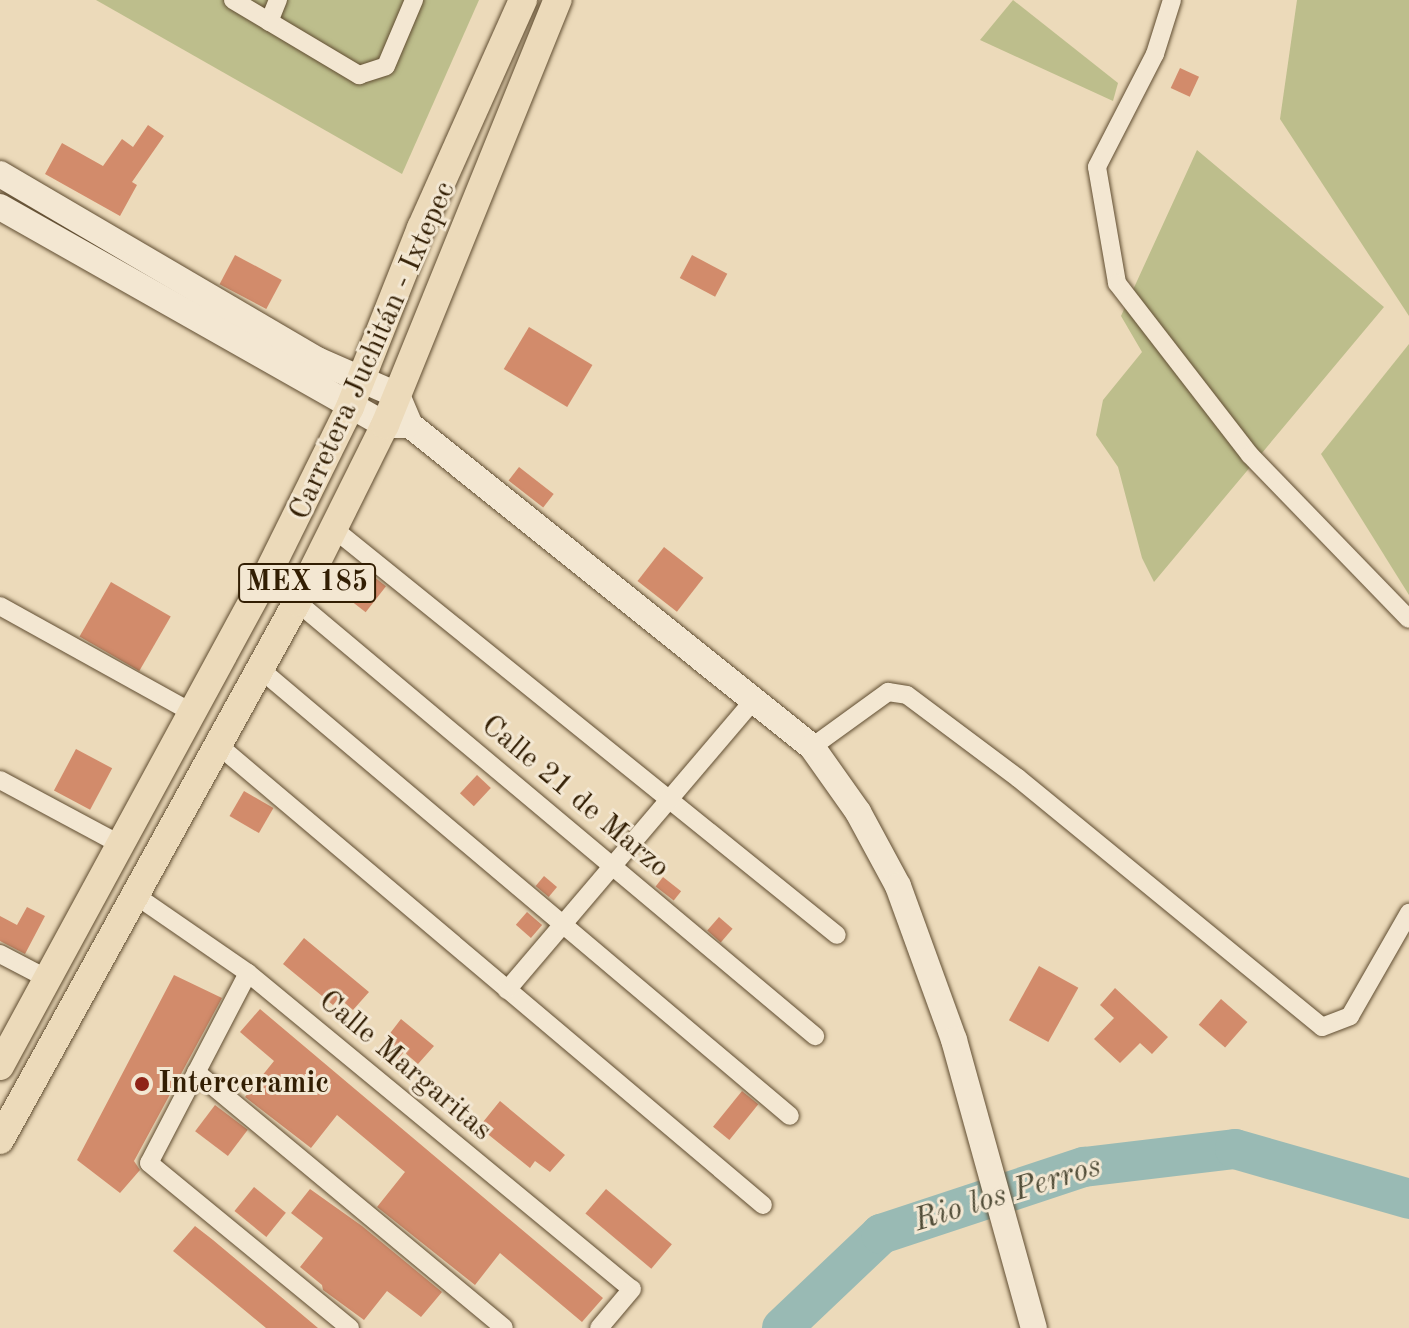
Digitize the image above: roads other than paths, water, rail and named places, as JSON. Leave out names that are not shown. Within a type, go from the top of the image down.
[{"type":"main road","name":"Carretera Juchitán - Ixtepec","points":[[0,1066],[269,571],[350,407],[421,228],[523,0]]},
{"type":"main road","name":"Carretera Juchitán - Ixtepec","points":[[0,1140],[297,602],[334,529],[398,425],[397,395],[558,0]]},
{"type":"street","points":[[233,0],[359,75],[386,66],[414,0]]},
{"type":"street","points":[[269,22],[278,0]]},
{"type":"street","points":[[1172,0],[1155,54],[1097,167],[1117,283],[1250,455],[1409,619]]},
{"type":"street","points":[[0,174],[317,360],[397,395]]},
{"type":"street","points":[[0,207],[350,407],[398,425],[755,699],[812,747],[858,812],[898,886],[954,1040],[1034,1328]]},
{"type":"street","points":[[334,529],[837,935]]},
{"type":"street","name":"Calle 21 de Marzo","points":[[297,602],[815,1036]]},
{"type":"street","points":[[0,606],[193,713]]},
{"type":"street","points":[[260,669],[562,927],[790,1116]]},
{"type":"street","points":[[812,747],[888,692],[907,695],[1018,778],[1322,1027],[1350,1016],[1409,913]]},
{"type":"street","points":[[507,990],[755,699]]},
{"type":"street","points":[[218,745],[763,1205]]},
{"type":"street","points":[[0,780],[121,845]]},
{"type":"street","name":"Calle Margaritas","points":[[135,895],[248,973],[632,1289],[599,1328]]},
{"type":"street","points":[[0,954],[48,979]]},
{"type":"street","points":[[248,973],[149,1163],[350,1328]]},
{"type":"street","points":[[196,1072],[504,1328]]},
{"type":"waterway","name":"Rio los Perros","points":[[782,1328],[881,1234],[1084,1167],[1235,1149],[1409,1199]]},
{"type":"place","name":"Interceramic","points":[[142,1084]]}]
